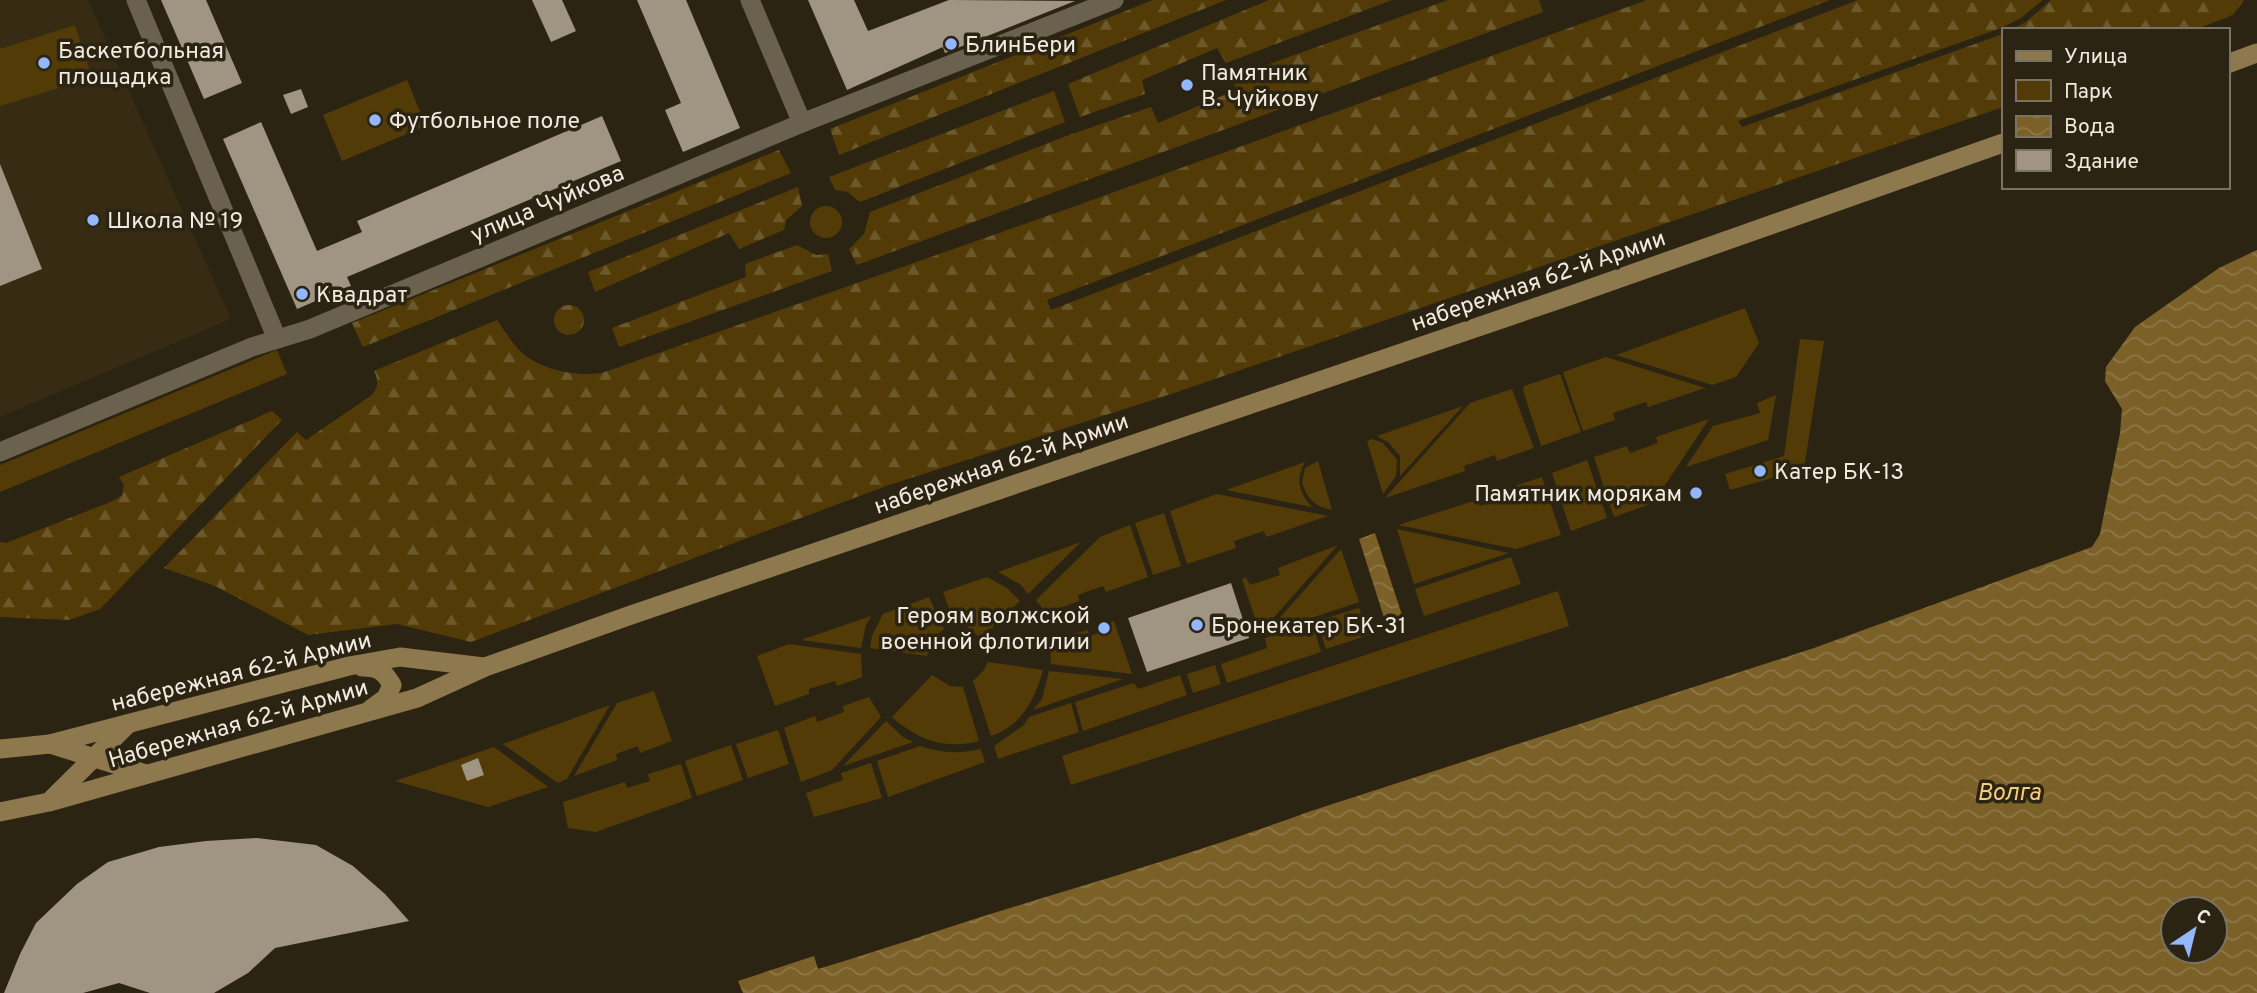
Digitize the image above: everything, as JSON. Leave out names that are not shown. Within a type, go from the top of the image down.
[{"type":"main road","points":[[2229,63],[2257,53]]},
{"type":"main road","name":"набережная 62-й Армии","points":[[0,749],[50,744],[349,666],[400,657],[485,667],[2002,144]]},
{"type":"main road","points":[[349,666],[373,667],[385,672],[392,685],[386,698],[368,712]]},
{"type":"main road","name":"Набережная 62-й Армии","points":[[0,812],[49,802],[417,698],[485,667]]},
{"type":"main road","points":[[49,802],[128,723]]},
{"type":"main road","points":[[50,744],[147,774]]},
{"type":"street","points":[[136,0],[277,339]]},
{"type":"street","points":[[750,0],[802,123]]},
{"type":"street","name":"улица Чуйкова","points":[[0,452],[252,346],[310,330],[802,123],[1114,0]]},
{"type":"shaded area","name":"Школа № 19","points":[[0,0],[88,0],[231,319],[0,417]]},
{"type":"green space","points":[[1153,0],[1226,0],[839,155],[830,129]]},
{"type":"green space","points":[[1269,0],[1392,0],[1226,63],[1217,48],[1142,80],[1145,94],[1080,117],[1068,84]]},
{"type":"green space","points":[[1448,0],[1539,0],[1543,12],[857,265],[849,249],[864,234],[870,212],[1069,135],[1151,107],[1158,123],[1236,90],[1233,77]]},
{"type":"green space","points":[[1647,0],[1830,0],[1047,300],[1051,310],[1858,0],[2043,0],[2021,18],[2001,28],[1738,121],[1742,127],[2002,34],[2002,107],[1174,393],[886,486],[471,642],[397,624],[308,635],[215,586],[164,568],[297,432],[306,440],[372,395],[377,384],[374,371],[497,320],[511,341],[529,358],[560,371],[602,373]]},
{"type":"green space","points":[[2051,0],[2244,0],[2233,15],[2199,28],[2015,28],[2026,22]]},
{"type":"green space","name":"Баскетбольная площадка","points":[[75,25],[92,78],[0,106],[0,49]]},
{"type":"green space","name":"Футбольное поле","points":[[407,80],[426,126],[342,161],[323,115]]},
{"type":"green space","points":[[1054,91],[1065,122],[860,202],[848,192],[835,190],[829,177]]},
{"type":"green space","points":[[779,150],[791,173],[363,347],[352,323]]},
{"type":"green space","points":[[798,187],[802,206],[786,220],[784,230],[739,249],[729,233],[595,292],[588,272]]},
{"type":"green space","points":[[826,206],[837,211],[842,222],[837,233],[826,238],[815,233],[810,222],[815,211]]},
{"type":"green space","points":[[797,245],[816,255],[828,254],[832,271],[619,347],[612,328],[746,277],[745,264]]},
{"type":"green space","points":[[569,305],[579,310],[584,320],[579,330],[569,335],[559,330],[554,320],[559,310]]},
{"type":"green space","points":[[1745,308],[1759,343],[1736,377],[1712,385],[1616,355]]},
{"type":"green space","points":[[1800,339],[1824,341],[1804,469],[1730,490],[1725,474],[1784,456]]},
{"type":"green space","points":[[277,350],[287,374],[0,492],[0,465]]},
{"type":"green space","points":[[1606,357],[1705,388],[1648,407],[1646,402],[1613,413],[1615,420],[1583,431],[1563,372]]},
{"type":"green space","points":[[1560,374],[1581,432],[1541,446],[1524,386]]},
{"type":"green space","points":[[1512,389],[1534,448],[1497,461],[1495,455],[1464,466],[1465,471],[1385,498],[1470,403]]},
{"type":"green space","points":[[1776,395],[1768,440],[1686,467],[1713,426],[1760,413],[1757,403]]},
{"type":"green space","points":[[1463,406],[1400,476],[1400,456],[1389,443],[1377,436]]},
{"type":"green space","points":[[272,411],[282,420],[100,609],[69,620],[0,617],[0,542],[6,543],[113,501],[122,495],[124,485],[119,477]]},
{"type":"green space","points":[[1709,419],[1653,503],[1614,517],[1594,457],[1627,446],[1630,453],[1658,443],[1656,437]]},
{"type":"green space","points":[[1372,439],[1383,443],[1397,460],[1396,476],[1383,494],[1367,441]]},
{"type":"green space","points":[[1587,460],[1607,518],[1571,531],[1552,473]]},
{"type":"green space","points":[[1318,461],[1332,510],[1313,501],[1302,483],[1305,468]]},
{"type":"green space","points":[[1305,462],[1299,480],[1304,497],[1312,507],[1226,490]]},
{"type":"green space","points":[[1542,477],[1561,535],[1516,549],[1398,525],[1477,500],[1480,506],[1511,495],[1509,488]]},
{"type":"green space","points":[[1217,494],[1328,516],[1266,537],[1264,531],[1234,541],[1236,548],[1187,564],[1170,511]]},
{"type":"green space","points":[[1164,513],[1181,566],[1153,575],[1135,523]]},
{"type":"green space","points":[[1130,525],[1148,577],[1106,592],[1103,586],[1078,595],[1079,601],[1046,613],[1036,600],[1100,537]]},
{"type":"green space","points":[[1397,529],[1509,553],[1414,584]]},
{"type":"green space","points":[[1081,542],[1028,594],[1020,584],[998,572]]},
{"type":"green space","points":[[1338,545],[1260,633],[1242,579],[1246,577],[1250,585],[1280,575],[1278,568]]},
{"type":"green space","points":[[1341,549],[1359,602],[1266,633]]},
{"type":"green space","points":[[1511,557],[1521,584],[1424,616],[1415,589]]},
{"type":"green space","points":[[987,577],[1007,588],[1020,601],[981,638],[967,627],[955,624],[943,592]]},
{"type":"green space","points":[[1558,591],[1569,626],[1071,785],[1062,756]]},
{"type":"green space","points":[[929,597],[944,629],[932,639],[927,656],[870,648],[872,636],[883,614]]},
{"type":"green space","points":[[1359,608],[1369,635],[1326,649],[1317,621]]},
{"type":"green space","points":[[871,616],[861,648],[801,640]]},
{"type":"green space","points":[[1114,621],[1132,674],[1051,664],[1050,642],[1087,630],[1090,636],[1112,628],[1111,622]]},
{"type":"green space","points":[[1312,622],[1321,652],[1227,683],[1221,664],[1267,648],[1265,638]]},
{"type":"green space","points":[[789,644],[861,654],[862,677],[837,686],[835,681],[809,689],[809,694],[775,706],[757,656]]},
{"type":"green space","points":[[988,662],[1043,670],[1036,692],[1019,719],[1002,732],[991,736],[973,681]]},
{"type":"green space","points":[[1215,665],[1221,684],[1193,693],[1187,674]]},
{"type":"green space","points":[[1049,671],[1123,679],[1033,710],[1042,699]]},
{"type":"green space","points":[[932,675],[950,686],[963,687],[979,741],[955,744],[932,741],[912,732],[892,717]]},
{"type":"green space","points":[[1180,675],[1187,695],[1083,731],[1075,702],[1134,683],[1138,689]]},
{"type":"green space","points":[[654,691],[672,741],[640,753],[638,746],[616,754],[617,760],[574,776],[617,703]]},
{"type":"green space","points":[[869,697],[881,717],[832,770],[801,782],[784,728],[815,716],[817,722],[844,712],[843,706]]},
{"type":"green space","points":[[1071,703],[1079,732],[998,759],[994,746],[1024,725],[1029,717]]},
{"type":"green space","points":[[610,705],[567,779],[558,783],[503,744]]},
{"type":"green space","points":[[886,721],[903,737],[913,742],[843,766]]},
{"type":"green space","points":[[778,730],[789,764],[748,778],[736,744]]},
{"type":"green space","points":[[731,745],[743,780],[697,796],[685,761]]},
{"type":"green space","points":[[920,746],[950,752],[981,749],[985,762],[888,797],[877,761]]},
{"type":"green space","points":[[494,747],[548,787],[488,807],[395,781]]},
{"type":"green space","points":[[871,763],[882,798],[814,817],[806,793],[843,780],[841,773]]},
{"type":"green space","points":[[681,764],[692,798],[596,832],[568,828],[563,802],[625,782],[627,788],[650,781],[648,774]]},
{"type":"water","name":"Волга","points":[[2257,250],[2257,993],[743,993],[738,981],[814,956],[818,969],[1197,850],[1814,648],[2092,547],[2100,534],[2120,433],[2122,409],[2105,381],[2106,367],[2135,327],[2219,268]]},
{"type":"water","points":[[1375,533],[1404,621],[1387,627],[1359,539]]},
{"type":"building","points":[[161,0],[206,0],[242,83],[204,99]]},
{"type":"building","points":[[532,0],[562,0],[576,31],[551,42]]},
{"type":"building","points":[[637,0],[686,0],[740,128],[683,152],[665,110],[681,103]]},
{"type":"building","points":[[808,0],[854,0],[868,31],[949,0],[1075,1],[945,53],[943,47],[847,90]]},
{"type":"building","points":[[301,89],[308,107],[291,114],[283,95]]},
{"type":"building","points":[[602,116],[621,161],[347,277],[351,286],[297,309],[223,139],[261,122],[317,251],[362,232],[357,221]]},
{"type":"building","points":[[0,164],[42,269],[0,286]]},
{"type":"building","points":[[1231,583],[1249,638],[1147,672],[1128,618]]},
{"type":"building","points":[[478,758],[484,775],[467,781],[461,765]]},
{"type":"building","points":[[257,838],[316,845],[353,866],[385,894],[409,921],[275,948],[248,973],[214,993],[150,993],[119,983],[83,993],[4,993],[36,923],[77,884],[108,862],[159,847]]},
{"type":"place","name":"БлинБери","points":[[951,44]]},
{"type":"place","name":"Баскетбольная площадка","points":[[44,63]]},
{"type":"place","name":"Памятник В. Чуйкову","points":[[1187,85]]},
{"type":"place","name":"Футбольное поле","points":[[375,120]]},
{"type":"place","name":"Школа № 19","points":[[93,220]]},
{"type":"place","name":"Квадрат","points":[[302,294]]},
{"type":"place","name":"Катер БК-13","points":[[1760,471]]},
{"type":"place","name":"Памятник морякам","points":[[1696,493]]},
{"type":"place","name":"Бронекатер БК-31","points":[[1197,625]]},
{"type":"place","name":"Героям волжской военной флотилии","points":[[1104,628]]}]
